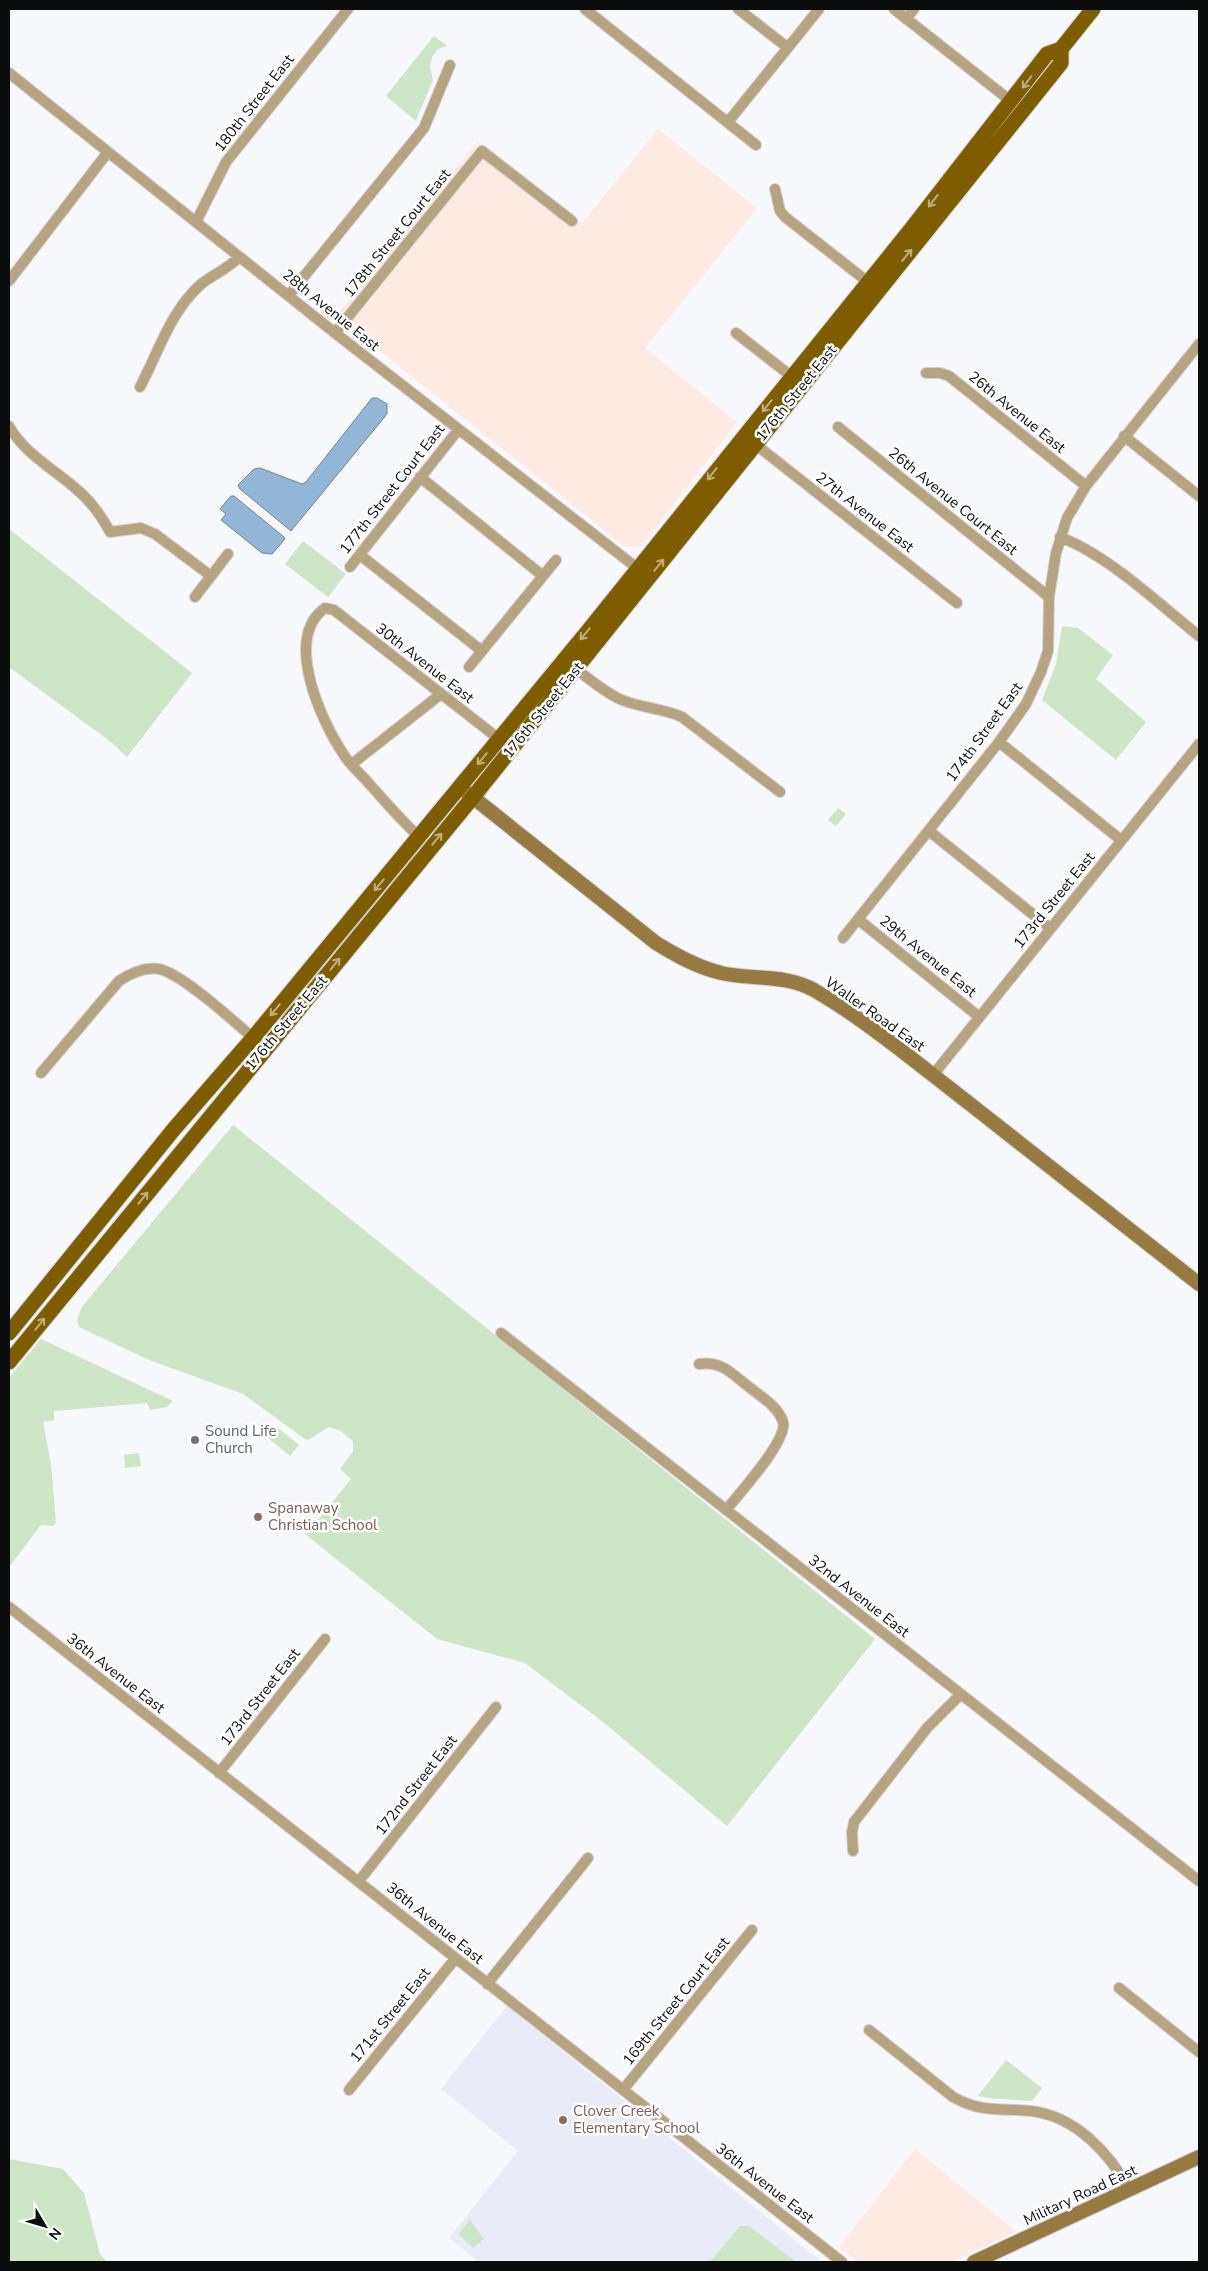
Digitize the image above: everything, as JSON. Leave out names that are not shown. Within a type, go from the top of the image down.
[{"type":"main road","name":"176th Street East","points":[[9,1332],[174,1130],[253,1038],[460,787],[868,282],[1048,54],[1061,49],[1094,9]]},
{"type":"main road","name":"176th Street East","points":[[9,1362],[576,669],[1061,63],[1061,49]]},
{"type":"main road","points":[[839,340],[837,330],[881,276],[878,269]]},
{"type":"main road","points":[[606,631],[607,617],[639,577],[637,568]]},
{"type":"street","name":"180th Street East","points":[[196,222],[226,162],[348,9]]},
{"type":"street","points":[[585,9],[756,145]]},
{"type":"street","points":[[738,9],[787,47]]},
{"type":"street","points":[[728,122],[819,9]]},
{"type":"street","points":[[894,9],[1012,102]]},
{"type":"street","points":[[906,19],[914,9]]},
{"type":"street","points":[[289,295],[424,128],[450,65]]},
{"type":"street","name":"28th Avenue East","points":[[9,72],[335,333],[637,568]]},
{"type":"street","name":"178th Street Court East","points":[[335,333],[482,151],[572,222]]},
{"type":"street","points":[[9,281],[108,152]]},
{"type":"street","points":[[775,189],[780,211],[785,217],[868,282]]},
{"type":"street","points":[[140,387],[173,319],[198,287],[230,267],[239,257]]},
{"type":"street","points":[[736,333],[791,376]]},
{"type":"street","name":"174th Street East","points":[[843,938],[999,742],[1026,704],[1042,672],[1048,651],[1050,632],[1049,597],[1056,553],[1067,518],[1086,486],[1199,344]]},
{"type":"street","name":"26th Avenue East","points":[[926,373],[940,373],[949,376],[1086,486]]},
{"type":"street","points":[[9,426],[22,443],[76,488],[92,504],[110,532],[141,528],[155,534],[211,576]]},
{"type":"street","name":"26th Avenue Court East","points":[[838,427],[1049,597]]},
{"type":"street","name":"177th Street Court East","points":[[350,567],[458,430]]},
{"type":"street","points":[[1124,436],[1199,496]]},
{"type":"street","name":"27th Avenue East","points":[[755,444],[957,603]]},
{"type":"street","points":[[420,477],[543,576]]},
{"type":"street","points":[[1060,537],[1075,542],[1102,559],[1199,636]]},
{"type":"street","points":[[195,598],[228,554]]},
{"type":"street","points":[[360,554],[482,651]]},
{"type":"street","points":[[468,667],[556,560]]},
{"type":"street","name":"30th Avenue East","points":[[352,764],[344,755],[329,726],[314,692],[308,667],[307,638],[311,625],[319,613],[326,608],[334,610],[499,739]]},
{"type":"street","points":[[576,669],[611,694],[624,700],[682,717],[780,792]]},
{"type":"street","points":[[419,837],[395,814],[352,764],[441,694]]},
{"type":"street","points":[[999,742],[1121,840]]},
{"type":"street","name":"173rd Street East","points":[[933,1075],[978,1016],[1199,744]]},
{"type":"street","name":"Waller Road East","points":[[460,787],[656,943],[693,964],[723,973],[768,976],[791,981],[810,988],[854,1016],[933,1075],[1199,1284]]},
{"type":"street","points":[[929,831],[1050,928]]},
{"type":"street","name":"29th Avenue East","points":[[859,920],[978,1016]]},
{"type":"street","points":[[41,1073],[119,981],[140,970],[158,969],[175,975],[265,1048]]},
{"type":"street","name":"32nd Avenue East","points":[[501,1333],[1199,1881]]},
{"type":"street","points":[[699,1364],[711,1362],[726,1369],[773,1406],[783,1421],[784,1428],[778,1444],[726,1510]]},
{"type":"street","name":"36th Avenue East","points":[[9,1607],[842,2262]]},
{"type":"street","name":"173rd Street East","points":[[219,1773],[325,1639]]},
{"type":"street","points":[[853,1851],[852,1832],[854,1822],[927,1728],[960,1695]]},
{"type":"street","name":"172nd Street East","points":[[359,1881],[496,1707]]},
{"type":"street","points":[[487,1984],[588,1858]]},
{"type":"street","name":"169th Street Court East","points":[[623,2090],[752,1930]]},
{"type":"street","name":"171st Street East","points":[[349,2090],[455,1959]]},
{"type":"street","points":[[1119,1988],[1199,2052]]},
{"type":"street","points":[[869,2030],[954,2097],[966,2104],[988,2110],[1032,2111],[1069,2124],[1109,2158],[1129,2190]]},
{"type":"street","name":"Military Road East","points":[[974,2262],[1199,2157]]},
{"type":"shaded area","points":[[658,129],[757,208],[645,348],[737,422],[642,546],[625,547],[336,316],[477,142],[582,223]]},
{"type":"shaded area","name":"Clover Creek Elementary School","points":[[507,2006],[822,2262],[479,2262],[449,2238],[518,2151],[441,2089]]},
{"type":"shaded area","points":[[915,2149],[1016,2231],[952,2262],[858,2262],[839,2247]]},
{"type":"green space","points":[[434,36],[447,46],[438,49],[432,57],[430,67],[433,80],[416,121],[386,96]]},
{"type":"green space","points":[[9,529],[192,673],[127,757],[111,742],[9,667]]},
{"type":"green space","points":[[303,541],[346,574],[328,597],[285,564]]},
{"type":"green space","points":[[1062,626],[1078,628],[1113,655],[1096,679],[1146,722],[1116,760],[1042,700],[1056,664]]},
{"type":"green space","points":[[838,808],[846,814],[836,826],[828,820]]},
{"type":"green space","points":[[233,1125],[875,1639],[727,1826],[603,1722],[525,1663],[437,1639],[306,1535],[351,1479],[340,1469],[353,1451],[353,1441],[341,1431],[329,1427],[308,1440],[305,1439],[243,1394],[149,1360],[79,1327],[77,1321],[81,1308]]},
{"type":"green space","points":[[41,1339],[172,1402],[167,1407],[150,1410],[147,1403],[54,1411],[54,1420],[43,1422],[51,1464],[56,1523],[53,1526],[41,1525],[9,1567],[9,1378]]},
{"type":"green space","points":[[278,1428],[299,1445],[290,1456],[269,1439]]},
{"type":"green space","points":[[139,1453],[141,1466],[125,1468],[124,1455]]},
{"type":"green space","points":[[1006,2060],[1042,2088],[1032,2101],[978,2096]]},
{"type":"green space","points":[[9,2159],[63,2169],[84,2193],[100,2254],[107,2262],[9,2262]]},
{"type":"green space","points":[[470,2220],[484,2239],[473,2248],[458,2234]]},
{"type":"green space","points":[[740,2226],[749,2226],[796,2262],[710,2262]]},
{"type":"water","points":[[372,398],[377,398],[387,404],[387,414],[291,531],[240,489],[238,485],[254,469],[260,468],[302,484],[306,482]]},
{"type":"water","points":[[231,496],[234,496],[284,537],[285,539],[272,554],[262,553],[221,520],[226,514],[220,509]]},
{"type":"place","name":"Sound Life Church","points":[[195,1440]]},
{"type":"place","name":"Spanaway Christian School","points":[[258,1517]]},
{"type":"place","name":"Clover Creek Elementary School","points":[[563,2120]]}]
